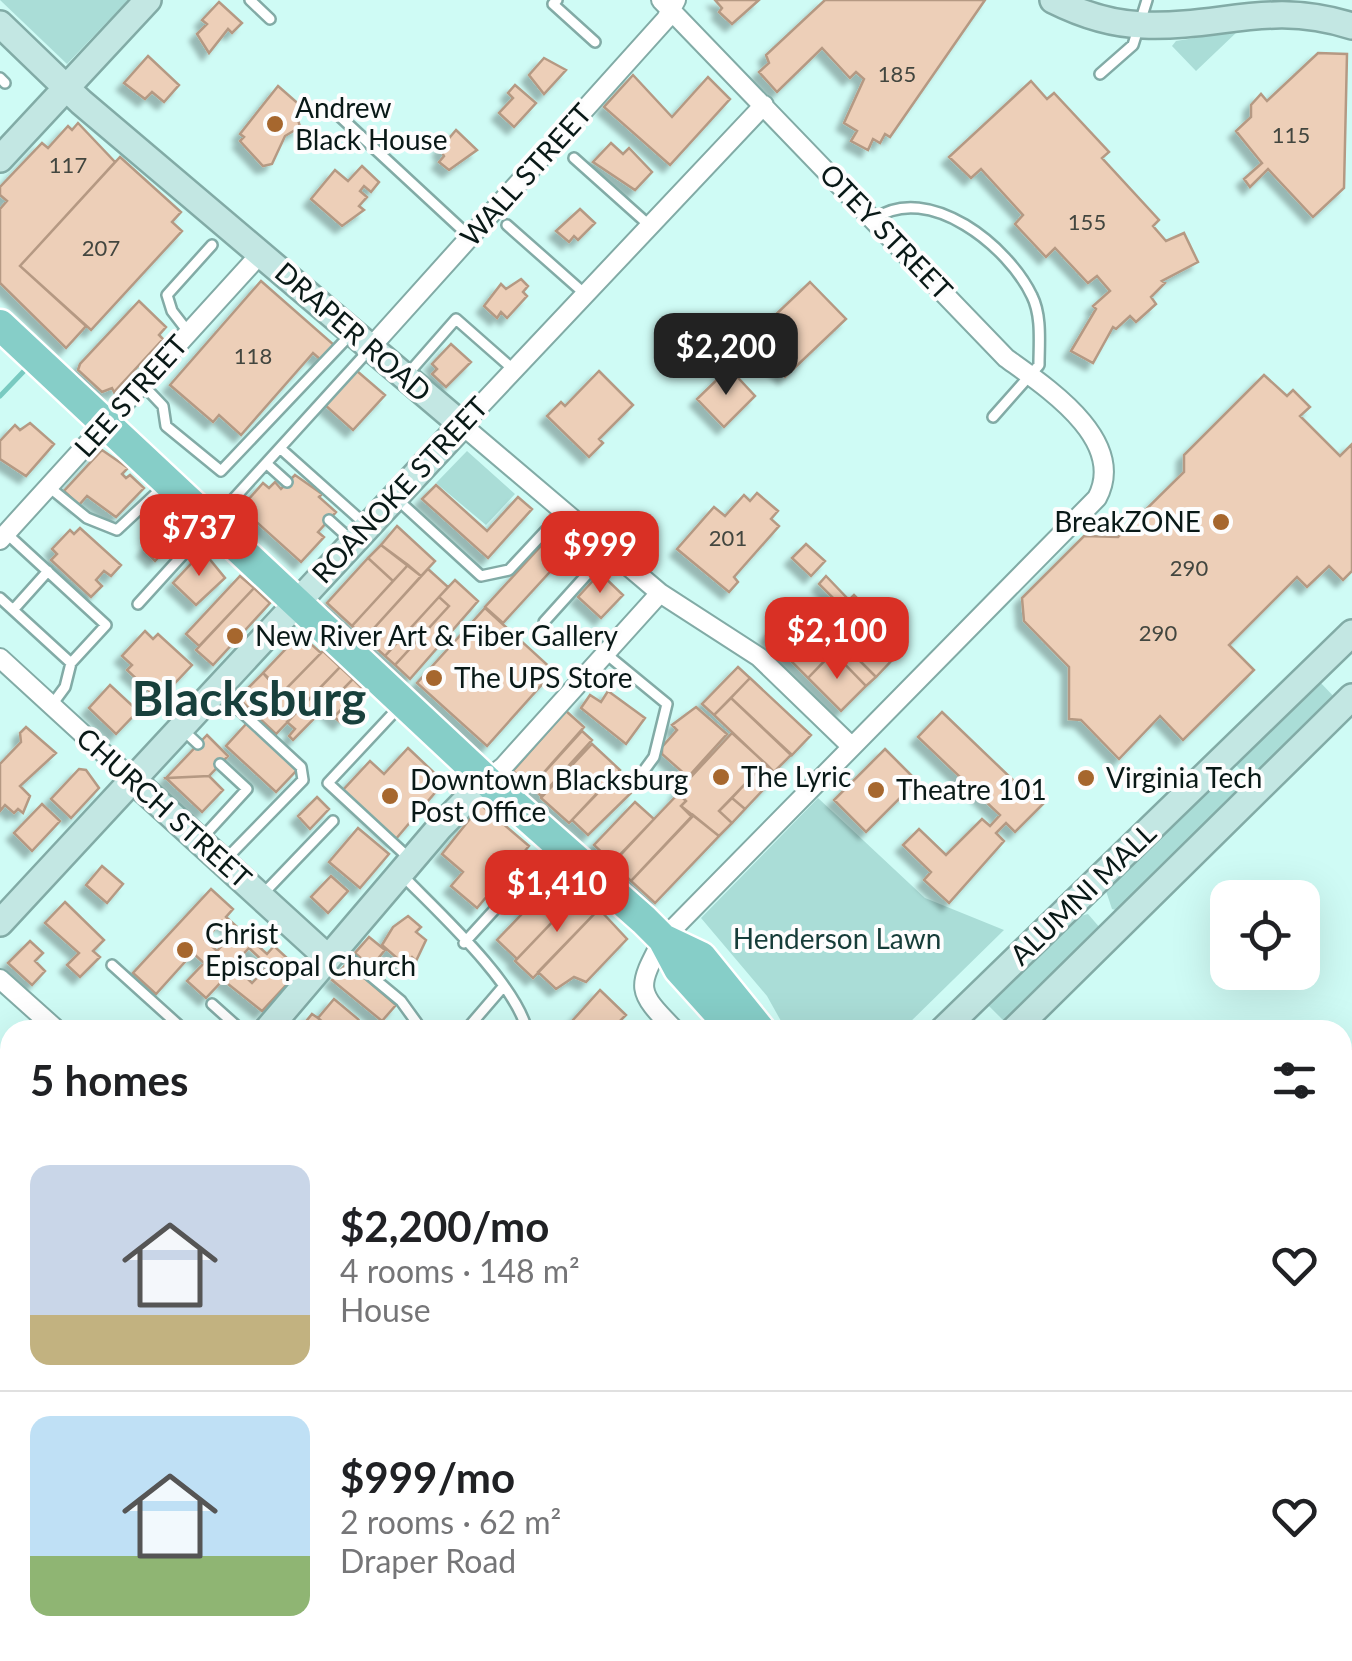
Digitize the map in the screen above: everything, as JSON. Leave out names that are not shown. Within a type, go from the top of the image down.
[{"type":"main road","points":[[0,325],[486,780],[664,940],[700,956],[752,1020]]},
{"type":"main road","points":[[664,940],[679,969],[725,1020]]},
{"type":"street","points":[[0,159],[148,0]]},
{"type":"street","points":[[1053,0],[1090,16],[1282,11],[1352,26]]},
{"type":"street","name":"OTEY STREET","points":[[669,3],[1006,358],[1032,376],[1100,445],[1104,466],[1097,498],[851,746]]},
{"type":"street","name":"WALL STREET","points":[[362,340],[470,237],[669,3]]},
{"type":"street","name":"DRAPER ROAD","points":[[1,28],[182,195],[262,252],[660,594],[759,657],[851,746]]},
{"type":"street","name":"ROANOKE STREET","points":[[0,923],[133,780],[189,736],[216,689],[296,601],[764,104]]},
{"type":"street","name":"LEE STREET","points":[[3,537],[262,252]]},
{"type":"street","points":[[275,1020],[406,866],[486,780],[504,767],[660,594]]},
{"type":"street","name":"ALUMNI MALL","points":[[964,1020],[1085,892],[1352,634]]},
{"type":"street","name":"CHURCH STREET","points":[[0,658],[328,958]]},
{"type":"street","name":"ALUMNI MALL","points":[[1024,1020],[1352,697]]},
{"type":"street","points":[[667,1020],[641,990],[645,971],[664,940],[851,746]]},
{"type":"street","points":[[1085,892],[1118,925]]},
{"type":"street","points":[[0,979],[46,1020]]},
{"type":"lane","points":[[250,0],[270,19]]},
{"type":"lane","points":[[556,0],[553,4],[595,42]]},
{"type":"lane","points":[[1100,74],[1133,45],[1144,13]]},
{"type":"lane","points":[[334,111],[470,237]]},
{"type":"lane","points":[[574,158],[650,226]]},
{"type":"lane","points":[[874,219],[902,210],[944,216],[973,230],[1008,262],[1034,299],[1040,365],[994,417]]},
{"type":"lane","points":[[507,225],[585,294]]},
{"type":"lane","points":[[189,333],[172,311],[168,295],[212,246]]},
{"type":"lane","points":[[405,377],[456,320],[514,370]]},
{"type":"lane","points":[[142,384],[162,406],[166,426],[221,472],[362,340]]},
{"type":"lane","points":[[138,604],[301,425],[362,340]]},
{"type":"lane","points":[[280,448],[360,533]]},
{"type":"lane","points":[[267,464],[288,482]]},
{"type":"lane","points":[[49,487],[86,518],[117,530],[169,481]]},
{"type":"lane","points":[[394,496],[481,576],[509,570],[564,511]]},
{"type":"lane","points":[[329,520],[360,533]]},
{"type":"lane","points":[[3,537],[48,571],[106,624],[71,663],[65,687],[51,706]]},
{"type":"lane","points":[[544,622],[608,550]]},
{"type":"lane","points":[[13,610],[48,571]]},
{"type":"lane","points":[[0,598],[71,663]]},
{"type":"lane","points":[[605,654],[667,704],[654,757],[640,776]]},
{"type":"lane","points":[[216,689],[300,767],[303,780],[223,862]]},
{"type":"lane","points":[[404,702],[328,784],[406,866],[503,987],[523,1020]]},
{"type":"lane","points":[[200,840],[247,789],[220,764]]},
{"type":"lane","points":[[261,896],[333,821]]},
{"type":"lane","points":[[530,870],[556,841]]},
{"type":"lane","points":[[464,943],[516,886]]},
{"type":"lane","points":[[328,958],[348,957],[401,1001],[413,1020]]},
{"type":"lane","points":[[112,965],[173,1020]]},
{"type":"lane","points":[[475,1020],[503,987]]},
{"type":"lane","points":[[212,1004],[230,1020]]},
{"type":"green space","points":[[0,0],[128,0],[67,64]]},
{"type":"green space","points":[[1238,31],[1196,71],[1172,46],[1176,41]]},
{"type":"green space","points":[[467,451],[515,494],[486,525],[436,483]]},
{"type":"green space","points":[[1318,680],[1339,702],[1255,784],[1234,763]]},
{"type":"green space","points":[[1227,770],[1249,791],[1119,911],[1112,909],[1106,891]]},
{"type":"green space","name":"Henderson Lawn","points":[[818,798],[925,898],[1004,930],[912,1020],[780,1020],[767,996],[701,918]]},
{"type":"green space","points":[[1088,914],[1101,929],[1015,1020],[1003,1020],[988,1005],[1077,917]]},
{"type":"building","points":[[715,0],[759,0],[732,24],[719,12],[722,8]]},
{"type":"building","points":[[825,0],[985,0],[890,137],[885,134],[880,143],[873,139],[868,150],[851,141],[857,131],[844,123],[864,79],[856,72],[850,78],[822,48],[777,92],[759,72],[769,63],[766,55]]},
{"type":"building","points":[[219,2],[242,23],[232,33],[228,29],[209,53],[197,34],[207,24],[202,20]]},
{"type":"building","points":[[1318,53],[1347,54],[1344,188],[1313,217],[1268,169],[1250,187],[1244,179],[1262,163],[1236,131],[1251,117],[1251,105],[1261,94],[1267,101]]},
{"type":"building","points":[[148,56],[179,85],[164,102],[152,92],[145,99],[124,83]]},
{"type":"building","points":[[544,58],[566,70],[544,94],[529,75]]},
{"type":"building","points":[[633,75],[672,117],[708,77],[730,99],[670,165],[604,107]]},
{"type":"building","points":[[1031,81],[1047,99],[1054,93],[1109,152],[1102,158],[1159,220],[1153,226],[1166,241],[1184,233],[1198,262],[1162,281],[1165,283],[1151,297],[1156,304],[1136,322],[1130,316],[1116,329],[1113,327],[1093,363],[1071,351],[1096,309],[1093,306],[1110,291],[1097,276],[1088,283],[1055,248],[1046,257],[1015,224],[1023,215],[981,169],[971,178],[949,157]]},
{"type":"building","points":[[515,85],[536,103],[514,127],[499,113],[513,98],[508,93]]},
{"type":"building","name":"Andrew Black House","points":[[278,86],[302,107],[297,116],[300,127],[285,136],[272,164],[263,166],[240,141],[244,137],[240,134]]},
{"type":"building","points":[[78,123],[115,162],[20,266],[86,326],[66,348],[0,283],[0,209],[7,201],[0,195],[0,187],[42,143],[48,148],[68,126],[72,130]]},
{"type":"building","points":[[456,130],[477,150],[449,170],[439,162],[444,156],[440,149]]},
{"type":"building","points":[[611,143],[623,154],[629,148],[652,172],[635,190],[593,162]]},
{"type":"building","points":[[120,157],[181,212],[172,222],[182,231],[91,330],[20,266]]},
{"type":"building","points":[[362,166],[379,182],[371,192],[364,186],[360,191],[367,197],[359,206],[364,210],[342,226],[311,199],[335,170],[348,181]]},
{"type":"building","points":[[580,209],[595,223],[578,240],[574,236],[569,242],[556,231]]},
{"type":"building","points":[[521,279],[528,286],[523,292],[527,296],[507,318],[501,312],[497,318],[484,306],[501,284],[506,289]]},
{"type":"building","points":[[261,281],[334,345],[321,360],[313,353],[241,435],[219,415],[213,422],[170,385]]},
{"type":"building","points":[[810,282],[846,319],[785,377],[749,340]]},
{"type":"building","points":[[139,301],[166,327],[159,335],[163,339],[114,392],[112,388],[102,392],[78,370],[80,364]]},
{"type":"building","points":[[451,344],[471,362],[446,387],[432,374],[437,369],[432,364]]},
{"type":"building","points":[[729,368],[755,396],[724,427],[697,399]]},
{"type":"building","points":[[357,371],[385,395],[353,430],[325,405]]},
{"type":"building","points":[[599,371],[633,405],[599,439],[603,443],[589,457],[547,416],[561,402],[565,406]]},
{"type":"building","points":[[1264,375],[1287,396],[1293,390],[1310,407],[1300,416],[1340,456],[1352,444],[1352,571],[1343,580],[1329,566],[1307,587],[1297,577],[1229,645],[1254,670],[1183,740],[1160,716],[1119,759],[1081,720],[1069,719],[1069,667],[1024,621],[1022,598],[1084,536],[1118,537],[1184,472],[1184,455]]},
{"type":"building","points":[[30,423],[54,444],[26,476],[0,459],[0,441],[15,425],[20,430]]},
{"type":"building","points":[[102,450],[128,468],[122,474],[126,478],[130,475],[144,488],[116,517],[87,496],[79,505],[64,491]]},
{"type":"building","points":[[295,475],[322,494],[319,497],[336,512],[318,532],[324,537],[301,562],[241,508],[263,483],[269,488],[275,482],[281,489]]},
{"type":"building","points":[[436,485],[487,531],[518,497],[532,509],[488,558],[422,499]]},
{"type":"building","points":[[757,493],[778,511],[771,519],[779,526],[734,577],[738,582],[729,592],[677,549],[714,507],[725,516],[744,495],[750,501]]},
{"type":"building","points":[[174,512],[189,525],[155,561],[144,550]]},
{"type":"building","points":[[397,526],[435,561],[421,576],[381,545]]},
{"type":"building","points":[[80,528],[121,565],[111,576],[104,571],[96,580],[102,586],[91,597],[51,560],[57,554],[52,549],[70,530],[74,534]]},
{"type":"building","points":[[551,535],[569,551],[503,623],[485,607]]},
{"type":"building","points":[[806,544],[825,561],[811,576],[792,558]]},
{"type":"building","points":[[381,545],[408,565],[393,581],[368,558]]},
{"type":"building","points":[[203,551],[225,578],[196,605],[173,583]]},
{"type":"building","points":[[368,558],[393,581],[352,626],[327,603]]},
{"type":"building","points":[[408,565],[421,576],[365,638],[352,626]]},
{"type":"building","points":[[428,569],[448,587],[385,656],[365,638]]},
{"type":"building","points":[[600,573],[623,595],[601,618],[578,597]]},
{"type":"building","points":[[240,576],[254,588],[199,646],[186,634]]},
{"type":"building","points":[[826,576],[849,600],[854,595],[894,635],[886,651],[819,584]]},
{"type":"building","points":[[455,580],[478,601],[410,679],[395,665],[449,606],[439,597]]},
{"type":"building","points":[[254,588],[270,603],[213,665],[196,650]]},
{"type":"building","points":[[439,597],[449,606],[395,665],[385,656]]},
{"type":"building","points":[[801,602],[842,643],[808,678],[766,636]]},
{"type":"building","points":[[840,605],[894,658],[876,677],[822,623]]},
{"type":"building","points":[[485,608],[554,671],[487,746],[417,683]]},
{"type":"building","points":[[145,631],[153,639],[158,634],[192,665],[159,700],[127,670],[132,665],[122,656]]},
{"type":"building","points":[[300,634],[321,653],[283,692],[263,673]]},
{"type":"building","points":[[842,643],[876,677],[866,686],[833,652]]},
{"type":"building","points":[[323,651],[340,667],[297,712],[283,692]]},
{"type":"building","points":[[833,652],[866,686],[841,711],[808,678]]},
{"type":"building","points":[[340,667],[353,679],[293,740],[289,736],[295,729],[287,722]]},
{"type":"building","points":[[738,667],[750,678],[714,715],[702,704]]},
{"type":"building","points":[[263,673],[297,712],[276,734],[238,698]]},
{"type":"building","points":[[750,678],[811,735],[792,755],[731,698]]},
{"type":"building","points":[[353,679],[362,688],[334,717],[325,708]]},
{"type":"building","points":[[110,685],[138,711],[116,734],[89,708]]},
{"type":"building","points":[[362,688],[368,693],[340,722],[334,717]]},
{"type":"building","points":[[608,691],[645,718],[626,744],[581,708],[590,695],[601,702]]},
{"type":"building","points":[[731,698],[791,755],[774,772],[714,715]]},
{"type":"building","points":[[696,707],[727,734],[688,777],[662,754],[662,747],[677,730],[672,725]]},
{"type":"building","points":[[566,711],[584,727],[531,787],[513,771]]},
{"type":"building","points":[[942,712],[1015,782],[1019,778],[1045,802],[1015,832],[1006,823],[996,833],[1004,841],[949,903],[924,880],[931,872],[903,845],[919,829],[946,855],[982,819],[990,826],[1000,815],[918,737]]},
{"type":"building","points":[[247,723],[297,770],[276,792],[226,746]]},
{"type":"building","points":[[26,727],[56,753],[20,786],[30,796],[23,813],[18,809],[14,813],[5,805],[0,811],[0,764],[21,742],[20,733]]},
{"type":"building","points":[[582,731],[592,740],[541,796],[531,787]]},
{"type":"building","name":"The Lyric","points":[[732,733],[765,763],[719,811],[732,823],[719,836],[681,806],[686,801],[677,792]]},
{"type":"building","points":[[207,735],[228,756],[209,776],[166,778]]},
{"type":"building","points":[[592,744],[620,770],[569,823],[541,798]]},
{"type":"building","name":"Downtown Blacksburg Post Office","points":[[408,748],[444,782],[395,840],[343,790],[370,761],[384,774]]},
{"type":"building","name":"Theatre 101","points":[[885,749],[917,781],[866,832],[834,800]]},
{"type":"building","points":[[765,763],[777,775],[745,809],[732,798]]},
{"type":"building","points":[[79,769],[86,770],[99,788],[71,818],[51,799]]},
{"type":"building","points":[[615,774],[633,791],[588,835],[572,820]]},
{"type":"building","points":[[209,776],[223,790],[202,812],[166,778]]},
{"type":"building","points":[[679,793],[686,801],[681,806],[692,817],[631,881],[612,863]]},
{"type":"building","points":[[317,797],[329,809],[310,829],[298,816]]},
{"type":"building","points":[[732,798],[745,809],[732,823],[719,811]]},
{"type":"building","points":[[635,802],[654,819],[613,863],[594,845]]},
{"type":"building","points":[[42,804],[60,821],[32,851],[14,833]]},
{"type":"building","points":[[481,805],[529,846],[477,908],[451,886],[463,872],[442,854]]},
{"type":"building","points":[[693,815],[719,836],[655,903],[631,881]]},
{"type":"building","points":[[358,828],[389,854],[360,888],[329,862]]},
{"type":"building","points":[[518,859],[535,874],[521,890],[504,875]]},
{"type":"building","points":[[102,866],[123,884],[107,903],[86,885]]},
{"type":"building","points":[[561,873],[581,892],[517,959],[497,940]]},
{"type":"building","points":[[331,876],[348,891],[328,913],[311,897]]},
{"type":"building","name":"Christ Episcopal Church","points":[[211,889],[233,909],[226,917],[267,954],[274,946],[300,970],[262,1011],[223,980],[206,998],[187,981],[204,963],[193,953],[156,994],[133,973]],"holes":[[[222,921],[234,932],[217,951],[205,940]],[[249,948],[268,966],[252,983],[233,965]]]},
{"type":"building","points":[[581,892],[599,909],[533,978],[515,961]]},
{"type":"building","points":[[65,902],[104,940],[93,951],[100,957],[80,977],[67,965],[79,953],[45,923]]},
{"type":"building","points":[[599,909],[627,939],[586,982],[574,977],[556,989],[538,972]]},
{"type":"building","points":[[408,916],[421,927],[416,932],[426,940],[416,961],[412,957],[405,965],[382,945],[393,927]]},
{"type":"building","points":[[369,937],[385,950],[371,967],[355,953]]},
{"type":"building","points":[[30,941],[43,953],[35,961],[45,971],[32,985],[8,963]]},
{"type":"building","points":[[347,963],[396,1005],[381,1020],[332,980]]},
{"type":"building","points":[[600,990],[626,1015],[621,1020],[573,1020]]},
{"type":"building","points":[[334,999],[359,1020],[320,1020],[318,1018]]},
{"type":"waterway","points":[[0,396],[24,371]]},
{"type":"place","name":"Andrew Black House","points":[[275,124]]},
{"type":"place","name":"BreakZONE","points":[[1221,522]]},
{"type":"place","name":"New River Art & Fiber Gallery","points":[[235,636]]},
{"type":"place","name":"The UPS Store","points":[[434,678]]},
{"type":"place","name":"The Lyric","points":[[721,777]]},
{"type":"place","name":"Virginia Tech","points":[[1086,778]]},
{"type":"place","name":"Theatre 101","points":[[876,790]]},
{"type":"place","name":"Downtown Blacksburg Post Office","points":[[390,796]]},
{"type":"place","name":"Christ Episcopal Church","points":[[185,950]]},
{"type":"district","name":"Blacksburg","points":[[249,699]]}]
